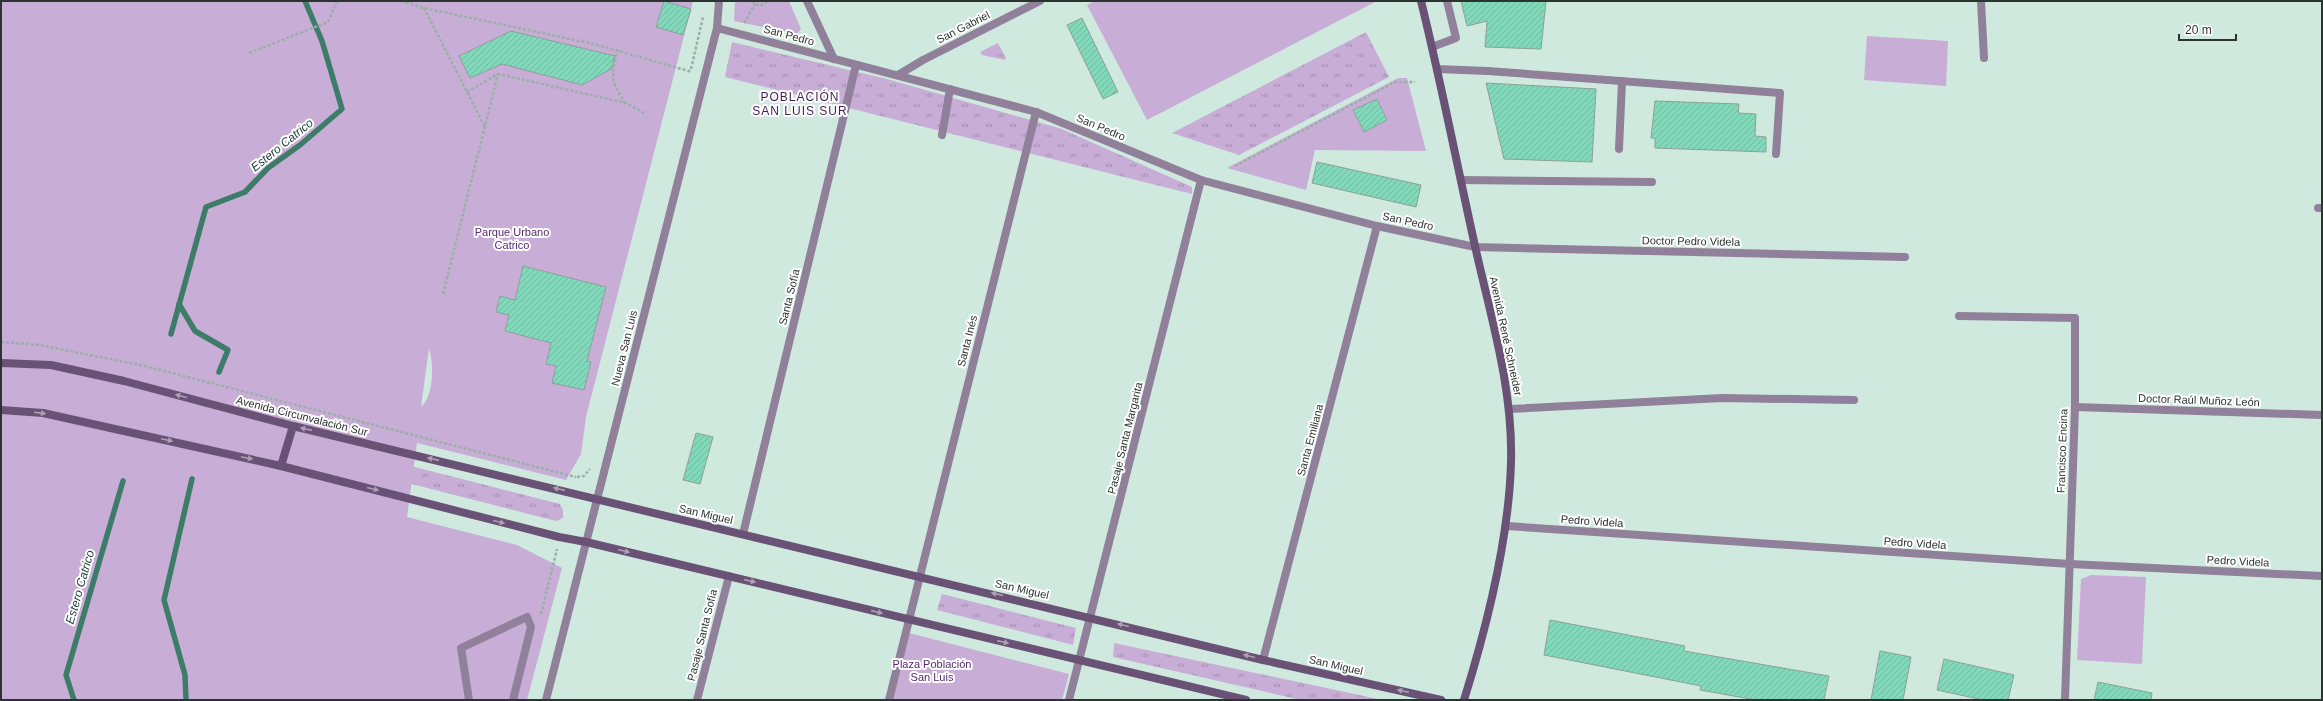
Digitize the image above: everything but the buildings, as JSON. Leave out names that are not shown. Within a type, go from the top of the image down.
[{"type":"main road","name":"Avenida René Schneider","points":[[1422,1],[1475,247],[1501,355],[1510,409],[1511,461],[1507,526],[1476,660],[1464,700]]},
{"type":"main road","name":"Avenida Circunvalación Sur","points":[[1,363],[51,365],[110,378],[293,426],[597,499]]},
{"type":"main road","points":[[1,410],[43,413],[281,466],[559,537],[586,542],[1246,700]]},
{"type":"main road","points":[[281,466],[293,426]]},
{"type":"main road","name":"San Miguel","points":[[597,499],[1091,617],[1263,660],[1441,700]]},
{"type":"street","name":"Nueva San Luis","points":[[546,700],[717,28],[719,1]]},
{"type":"street","points":[[807,1],[834,59]]},
{"type":"street","name":"San Gabriel","points":[[898,75],[923,60],[1040,1]]},
{"type":"street","points":[[1432,47],[1456,38],[1447,1]]},
{"type":"street","points":[[1981,1],[1984,58]]},
{"type":"street","name":"San Pedro","points":[[717,28],[1036,112],[1201,180],[1377,226],[1475,247]]},
{"type":"street","name":"Santa Sofía","points":[[743,534],[856,65]]},
{"type":"street","points":[[1437,69],[1780,93],[1776,154]]},
{"type":"street","points":[[1619,149],[1622,81]]},
{"type":"street","points":[[942,135],[950,89]]},
{"type":"street","name":"Santa Inés","points":[[889,700],[908,619],[1036,112]]},
{"type":"street","name":"Pasaje Santa Margarita","points":[[1069,700],[1201,180]]},
{"type":"street","points":[[1461,180],[1652,182]]},
{"type":"street","name":"Santa Emiliana","points":[[1263,660],[1377,226]]},
{"type":"street","name":"Doctor Pedro Videla","points":[[1475,247],[1905,257]]},
{"type":"street","name":"Francisco Encina","points":[[1959,316],[2075,318],[2075,407],[2065,700]]},
{"type":"street","points":[[1510,409],[1722,398],[1854,400]]},
{"type":"street","name":"Doctor Raúl Muñoz León","points":[[2075,407],[2322,415]]},
{"type":"street","name":"Pedro Videla","points":[[1507,526],[2070,564],[2322,576]]},
{"type":"street","name":"Pasaje Santa Sofía","points":[[697,700],[728,576]]},
{"type":"street","points":[[469,700],[461,648],[527,617],[531,627],[513,700]]},
{"type":"path","points":[[249,53],[328,22],[337,1]]},
{"type":"path","points":[[401,1],[424,8],[618,49],[704,76]]},
{"type":"path","points":[[752,1],[755,4],[763,6],[768,1]]},
{"type":"path","points":[[738,33],[755,4]]},
{"type":"path","points":[[424,8],[485,127]]},
{"type":"path","points":[[618,49],[612,74],[618,92],[626,103]]},
{"type":"path","points":[[467,92],[498,74],[626,103],[644,113]]},
{"type":"path","points":[[443,294],[498,74]]},
{"type":"path","points":[[1235,166],[1395,82],[1415,82]]},
{"type":"path","points":[[1,342],[39,345],[146,366],[576,476]]},
{"type":"green space","name":"Parque Urbano Catrico","points":[[1,1],[693,1],[586,417],[581,454],[566,480],[417,443],[407,517],[517,545],[562,568],[527,700],[1,700]],"holes":[[[429,348],[431,355],[431,388],[425,402],[421,407]]]},
{"type":"green space","points":[[735,1],[789,1],[801,29],[797,34],[734,21]]},
{"type":"green space","points":[[1095,1],[1377,1],[1147,120],[1087,5]]},
{"type":"green space","points":[[1366,32],[1389,77],[1239,155],[1172,133]]},
{"type":"green space","points":[[1867,36],[1948,41],[1946,86],[1864,80]]},
{"type":"green space","points":[[732,42],[887,79],[1062,129],[1192,187],[1192,194],[725,77]]},
{"type":"green space","points":[[998,43],[1006,58],[1005,60],[982,55],[980,52]]},
{"type":"green space","points":[[1398,78],[1407,78],[1426,151],[1315,150],[1306,190],[1227,168]]},
{"type":"green space","points":[[301,438],[560,504],[563,510],[563,518],[556,521],[400,481]]},
{"type":"green space","points":[[2091,575],[2146,577],[2142,664],[2077,660],[2081,579]]},
{"type":"green space","points":[[942,594],[1076,628],[1073,645],[937,610]]},
{"type":"green space","name":"Plaza Población San Luis","points":[[909,633],[1069,674],[1062,700],[893,700]]},
{"type":"green space","points":[[1114,643],[1383,700],[1301,700],[1113,657]]},
{"type":"waterway","name":"Estero Catrico","points":[[171,334],[206,207],[245,192],[268,168],[300,145],[342,109],[322,41],[305,1]]},
{"type":"waterway","points":[[179,304],[195,331],[228,350],[219,372]]},
{"type":"waterway","points":[[186,700],[185,675],[164,600],[192,479]]},
{"type":"waterway","name":"Estero Catrico","points":[[74,700],[66,675],[123,481]]},
{"type":"district","name":"POBLACIÓN SAN LUIS SUR","points":[[800,104]]}]
